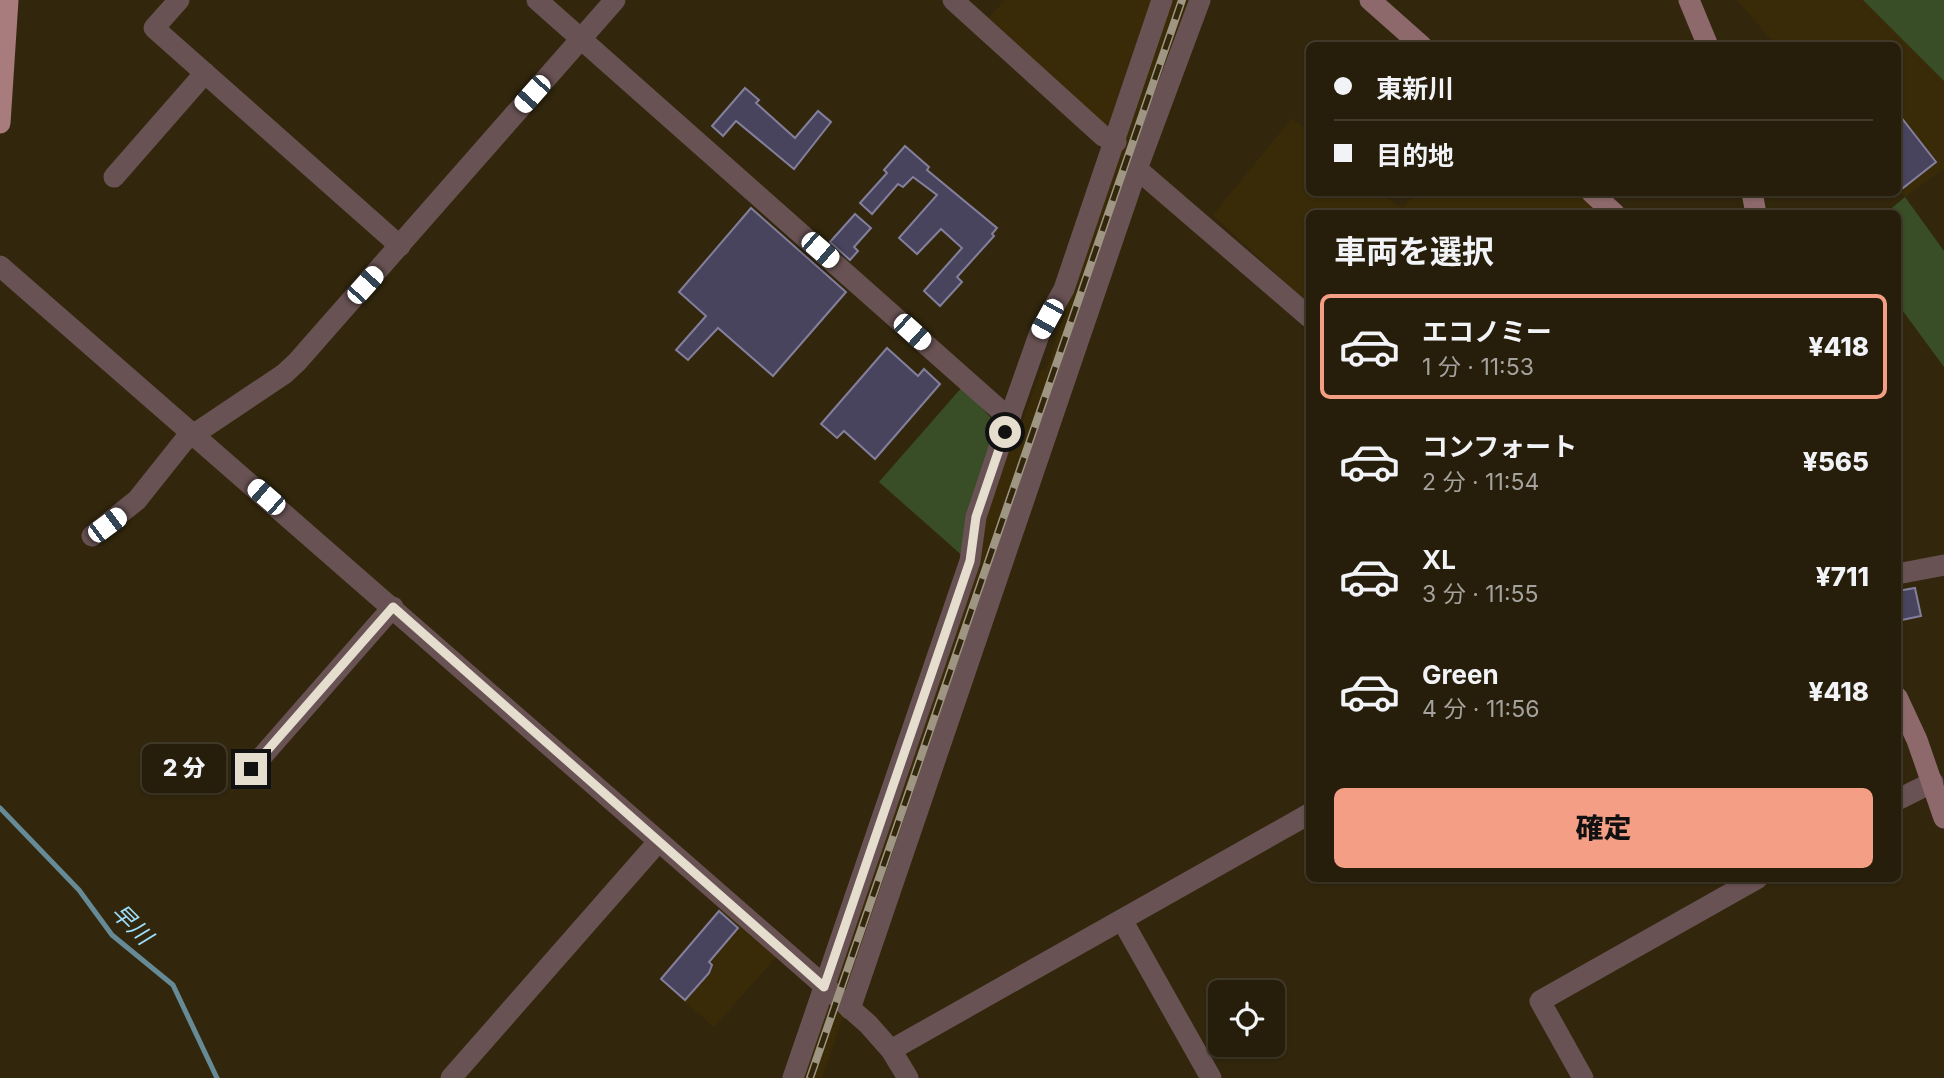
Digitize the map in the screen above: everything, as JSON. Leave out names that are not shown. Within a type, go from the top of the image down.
[{"type":"main road","points":[[0,122],[8,0]]},
{"type":"main road","points":[[1370,0],[1417,42]]},
{"type":"main road","points":[[1689,0],[1707,42]]},
{"type":"main road","points":[[1595,196],[1611,210]]},
{"type":"main road","points":[[1901,706],[1933,782],[1944,818]]},
{"type":"street","points":[[179,0],[154,28],[400,246]]},
{"type":"street","points":[[537,0],[1001,411],[1011,415]]},
{"type":"street","points":[[92,536],[137,500],[184,441],[284,374],[615,0]]},
{"type":"street","points":[[953,0],[1103,136],[1116,142]]},
{"type":"street","points":[[793,1078],[970,561],[976,517],[1040,332],[1064,289],[1162,0]]},
{"type":"street","points":[[850,1009],[1137,169],[1200,0]]},
{"type":"street","points":[[114,177],[205,73]]},
{"type":"street","points":[[1137,169],[1306,314]]},
{"type":"street","points":[[0,266],[850,1009],[891,1050],[908,1078]]},
{"type":"street","points":[[1901,573],[1944,565]]},
{"type":"street","points":[[251,769],[393,607]]},
{"type":"street","points":[[1901,798],[1933,782]]},
{"type":"street","points":[[891,1050],[1306,816]]},
{"type":"street","points":[[451,1078],[658,842]]},
{"type":"street","points":[[1583,1078],[1541,1001],[1751,882]]},
{"type":"street","points":[[1122,920],[1211,1078]]},
{"type":"shaded area","points":[[1005,0],[1157,0],[1110,132],[985,22]]},
{"type":"shaded area","points":[[1169,0],[1193,0],[848,995],[832,984],[1018,419],[1023,420],[1042,369],[1046,370]]},
{"type":"shaded area","points":[[1737,0],[1863,0],[1944,81],[1944,169],[1905,197],[1901,192],[1901,42],[1773,42]]},
{"type":"shaded area","points":[[1292,118],[1306,130],[1306,196],[1385,196],[1402,209],[1413,196],[1584,196],[1600,210],[1306,210],[1306,301],[1213,215]]},
{"type":"shaded area","points":[[721,907],[777,956],[714,1027],[659,979]]},
{"type":"shaded area","points":[[825,1004],[844,1014],[822,1078],[799,1078]]},
{"type":"green space","points":[[1863,0],[1944,0],[1944,81]]},
{"type":"green space","points":[[1905,197],[1944,251],[1944,367],[1901,308],[1901,210],[1890,210]]},
{"type":"green space","points":[[963,386],[999,427],[965,558],[879,482]]},
{"type":"building","points":[[745,88],[759,100],[756,103],[795,138],[818,111],[831,122],[794,169],[736,121],[723,136],[712,126]]},
{"type":"building","points":[[1901,117],[1936,162],[1903,188],[1901,185]]},
{"type":"building","points":[[905,146],[929,167],[927,170],[997,228],[992,234],[994,236],[957,277],[962,282],[940,306],[924,291],[962,248],[941,229],[917,254],[899,238],[937,195],[913,177],[903,187],[898,184],[872,214],[860,203],[887,173],[884,170]]},
{"type":"building","points":[[751,208],[846,292],[773,376],[718,328],[688,360],[676,350],[706,316],[679,292]]},
{"type":"building","points":[[855,214],[871,228],[854,247],[858,251],[850,260],[830,242]]},
{"type":"building","points":[[887,348],[918,376],[924,369],[940,384],[875,459],[844,431],[837,438],[821,424]]},
{"type":"building","points":[[1915,588],[1921,616],[1901,620],[1901,590]]},
{"type":"building","points":[[719,911],[738,928],[709,962],[712,965],[709,973],[685,1000],[661,979]]},
{"type":"waterway","name":"早川","points":[[0,808],[79,890],[112,935],[173,985],[217,1078]]},
{"type":"railway","points":[[810,1078],[1182,0]]},
{"type":"route","points":[[251,769],[393,607],[824,987],[970,561],[976,517],[1005,432]]}]
